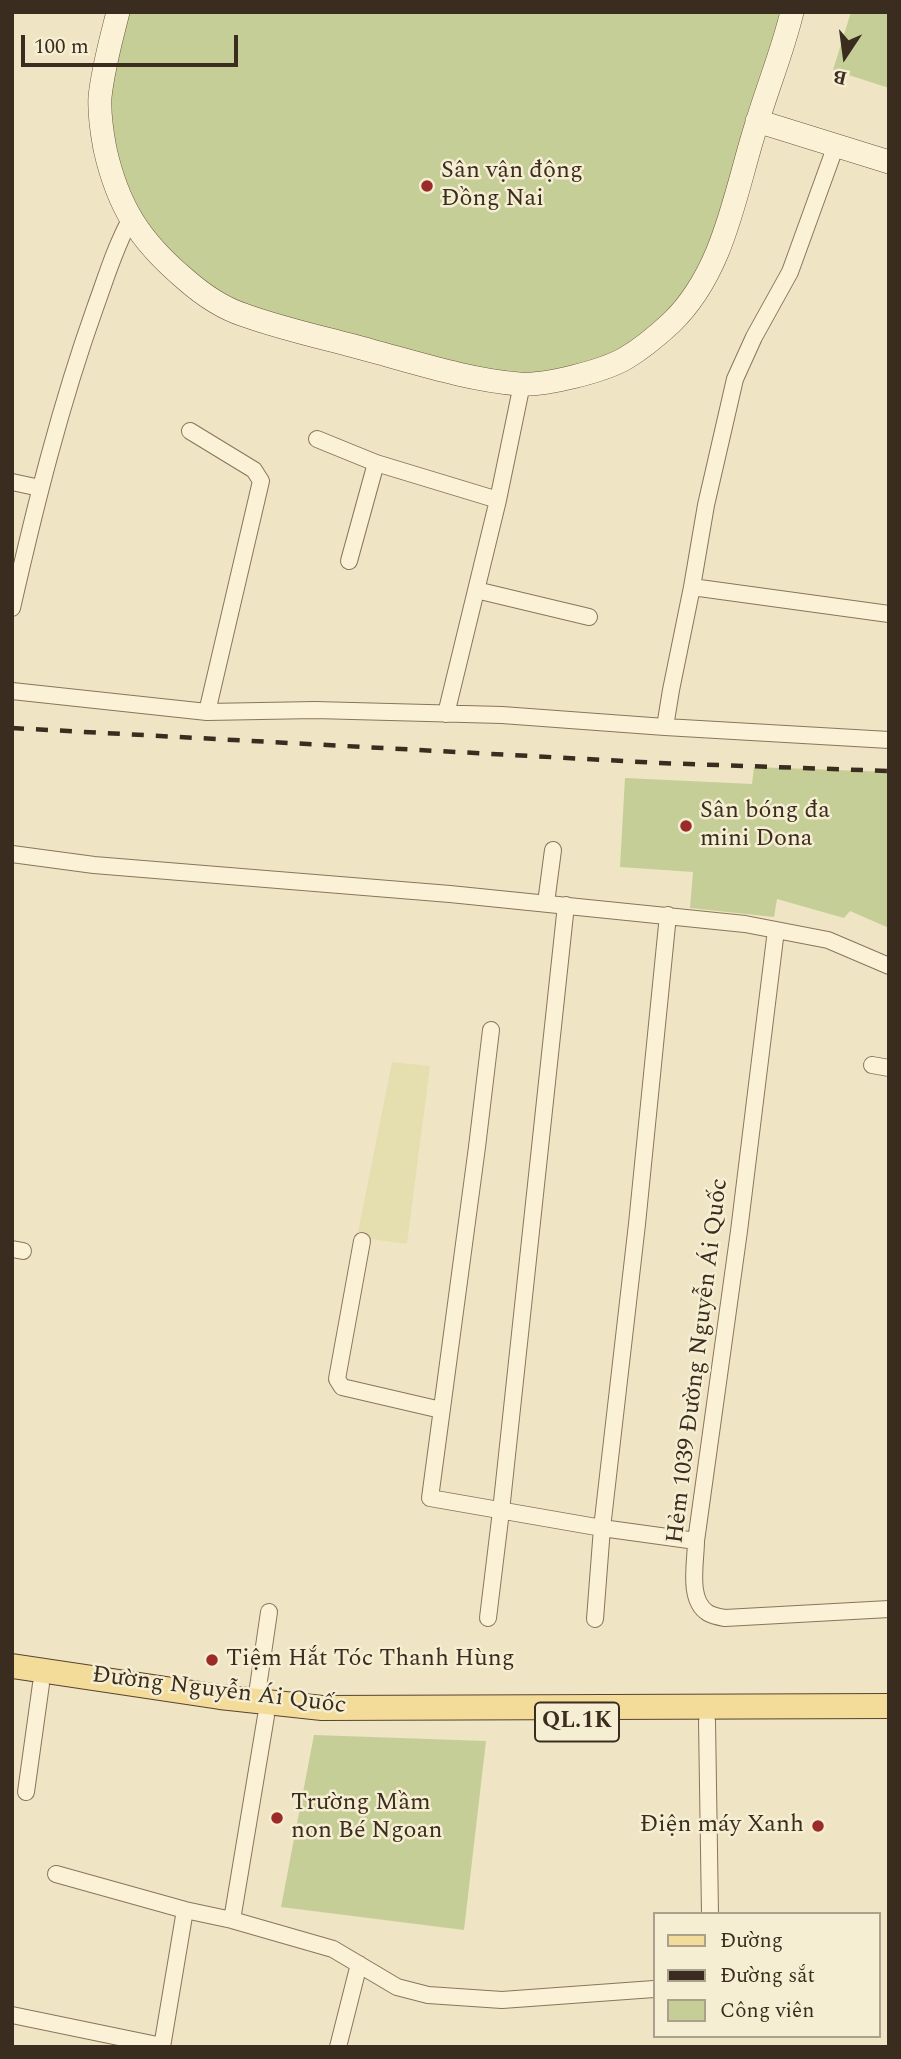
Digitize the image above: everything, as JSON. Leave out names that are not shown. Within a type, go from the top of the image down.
[{"type":"main road","name":"Đường Nguyễn Ái Quốc","points":[[12,1666],[261,1709],[889,1706]]},
{"type":"main road","name":"Đường Nguyễn Ái Quốc","points":[[12,1680],[141,1700],[403,1723],[889,1719]]},
{"type":"street","points":[[118,12],[100,99],[103,138],[112,179],[131,218],[142,237],[163,260],[202,294],[242,315],[477,378],[522,384],[574,377],[624,360],[671,323],[691,300],[710,270],[724,232],[792,12]]},
{"type":"street","points":[[757,121],[889,162]]},
{"type":"street","points":[[665,727],[706,505],[735,379],[754,337],[790,272],[836,145]]},
{"type":"street","points":[[12,608],[40,488],[80,349],[121,236],[131,218]]},
{"type":"street","points":[[446,714],[498,500],[522,384]]},
{"type":"street","points":[[190,431],[254,470],[261,481],[207,712]]},
{"type":"street","points":[[317,439],[376,463],[498,500]]},
{"type":"street","points":[[349,561],[376,463]]},
{"type":"street","points":[[12,482],[40,488]]},
{"type":"street","points":[[692,587],[889,614]]},
{"type":"street","points":[[476,590],[589,617]]},
{"type":"street","points":[[12,691],[207,712],[315,710],[502,715],[889,740]]},
{"type":"street","points":[[546,903],[553,850]]},
{"type":"street","points":[[12,854],[94,865],[546,903],[745,924],[828,940],[889,966]]},
{"type":"street","points":[[488,1618],[502,1511],[566,905]]},
{"type":"street","points":[[595,1619],[602,1528],[668,915]]},
{"type":"street","name":"Hẻm 1039 Đường Nguyễn Ái Quốc","points":[[776,930],[739,1231],[696,1541],[695,1592],[700,1606],[709,1614],[725,1618],[889,1609]]},
{"type":"street","points":[[491,1030],[430,1499],[696,1541]]},
{"type":"street","points":[[872,1065],[889,1068]]},
{"type":"street","points":[[362,1241],[337,1379],[342,1387],[441,1410]]},
{"type":"street","points":[[232,1920],[261,1709],[269,1612]]},
{"type":"street","points":[[26,1792],[41,1684]]},
{"type":"street","points":[[708,1721],[710,1912]]},
{"type":"street","points":[[56,1874],[321,1945],[346,1955],[397,1987],[412,1992],[502,2000],[652,1989]]},
{"type":"street","points":[[12,2015],[162,2046],[185,1910]]},
{"type":"street","points":[[338,2047],[359,1964]]},
{"type":"shaded area","points":[[392,1062],[430,1066],[407,1244],[357,1237]]},
{"type":"green space","name":"Sân vận động Đồng Nai","points":[[127,12],[784,12],[702,267],[665,318],[619,352],[540,375],[479,370],[245,307],[207,287],[149,232],[120,176],[108,100]]},
{"type":"green space","points":[[851,12],[889,12],[889,88],[833,70]]},
{"type":"green space","points":[[754,767],[889,772],[889,928],[850,911],[844,918],[777,899],[774,917],[690,908],[693,872],[620,867],[625,778],[752,784]]},
{"type":"green space","points":[[314,1735],[486,1741],[464,1930],[281,1907]]},
{"type":"railway","points":[[12,728],[660,763],[889,771]]},
{"type":"place","name":"Sân vận động Đồng Nai","points":[[427,186]]},
{"type":"place","name":"Sân bóng đa mini Dona","points":[[686,826]]},
{"type":"place","name":"Tiệm Hắt Tóc Thanh Hùng","points":[[212,1660]]},
{"type":"place","name":"Trường Mầm non Bé Ngoan","points":[[277,1818]]},
{"type":"place","name":"Điện máy Xanh","points":[[818,1826]]}]
